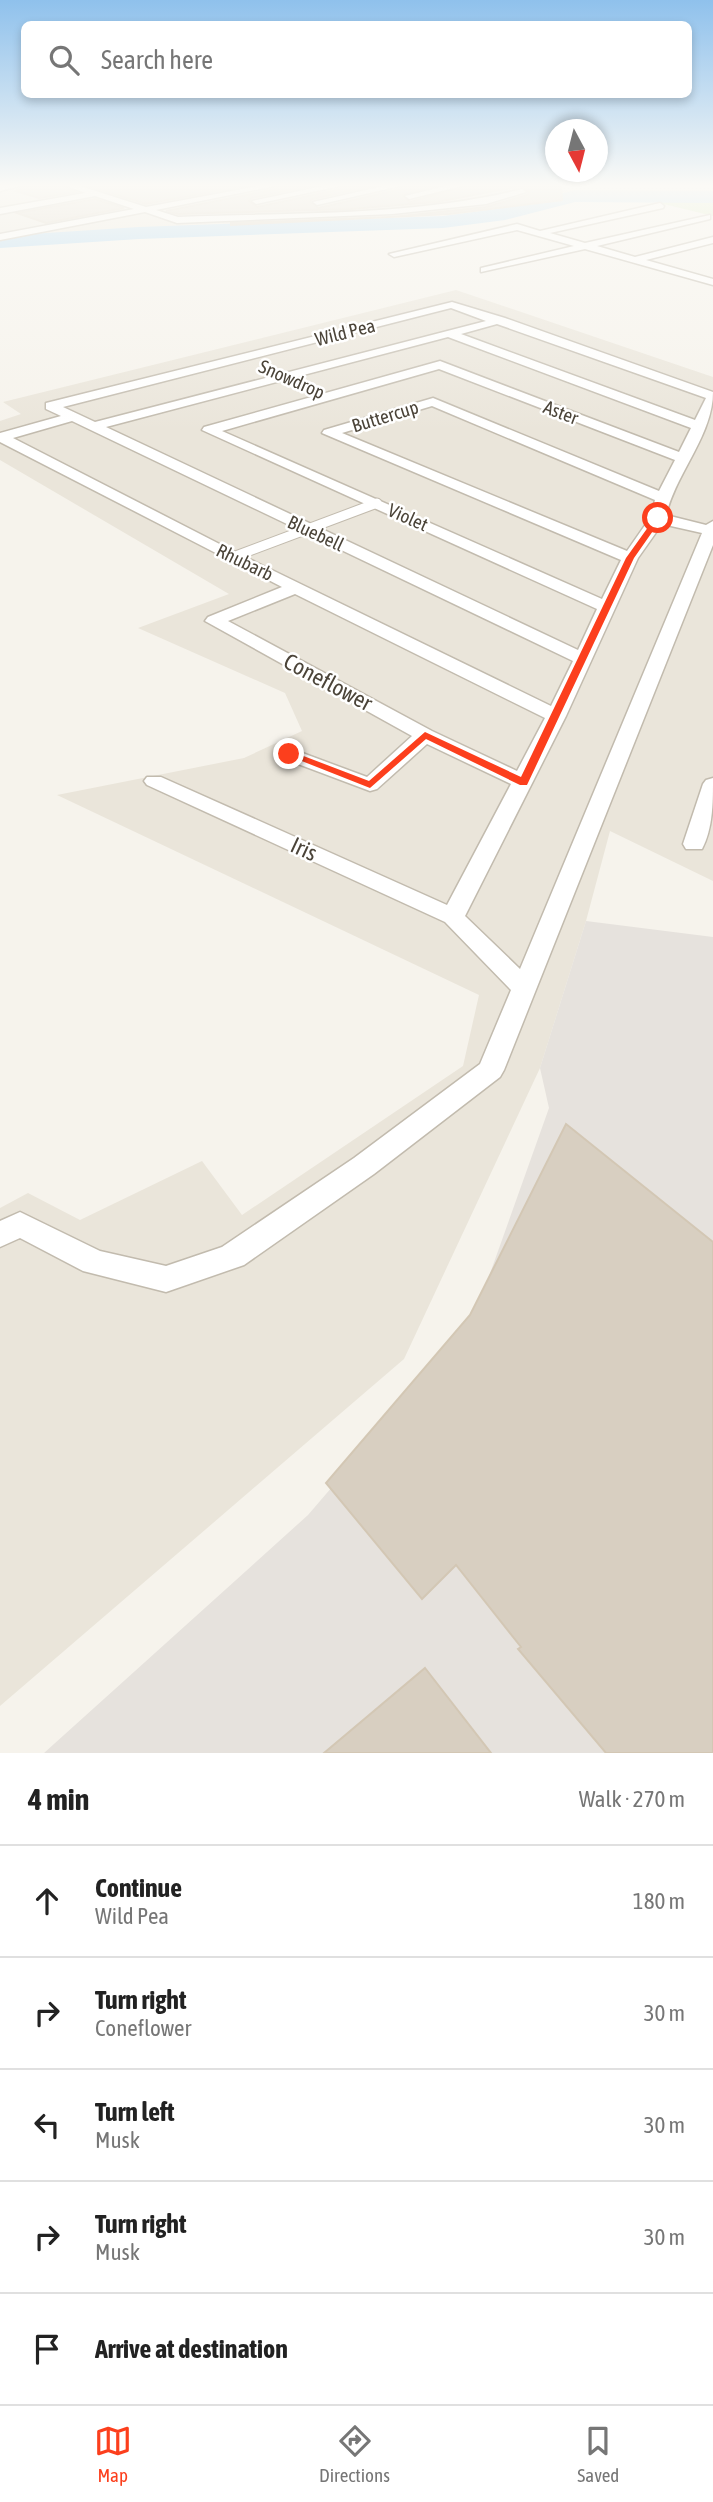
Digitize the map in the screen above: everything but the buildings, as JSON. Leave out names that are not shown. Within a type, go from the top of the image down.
[{"type":"street","points":[[485,270],[494,268]]},
{"type":"street","points":[[663,268],[713,282]]},
{"type":"street","points":[[678,272],[694,268]]},
{"type":"street","name":"Wild Pea","points":[[51,406],[453,305],[713,396],[663,498],[658,518],[630,558],[556,716],[453,917]]},
{"type":"street","points":[[91,427],[500,320]]},
{"type":"street","points":[[450,334],[698,426]]},
{"type":"street","name":"Snowdrop","points":[[244,358],[377,418]]},
{"type":"street","name":"Aster","points":[[328,396],[440,365],[683,458]]},
{"type":"street","name":"Violet","points":[[328,396],[209,430],[607,607]]},
{"type":"street","name":"Buttercup","points":[[630,558],[329,433],[433,402],[663,498]]},
{"type":"street","name":"Bluebell","points":[[51,406],[583,659]]},
{"type":"street","name":"Rhubarb","points":[[72,417],[1,437],[233,557],[556,716]]},
{"type":"street","points":[[0,1235],[20,1224],[94,1262],[166,1279],[233,1256],[364,1166],[491,1070],[712,529],[658,518]]},
{"type":"street","name":"Coneflower","points":[[297,587],[214,621],[425,735],[523,782]]},
{"type":"street","points":[[289,754],[370,785],[425,735]]},
{"type":"street","name":"Iris","points":[[154,781],[453,917]]},
{"type":"street","points":[[694,844],[707,824],[713,784]]},
{"type":"street","points":[[453,917],[525,989]]},
{"type":"lane","points":[[233,557],[377,503]]},
{"type":"shaded area","points":[[456,290],[713,377],[713,881],[610,831],[586,921],[540,1068],[404,1359],[0,1706],[0,1208],[28,1193],[80,1220],[202,1161],[242,1215],[463,1066],[479,995],[57,795],[244,758],[302,731],[285,693],[138,628],[229,594],[0,460],[0,421],[21,414],[3,402]]},
{"type":"shaded area","points":[[586,921],[713,937],[713,1753],[44,1753],[308,1515],[472,1324],[549,1108],[540,1068]]},
{"type":"route","points":[[289,754],[370,785],[425,735],[523,782],[630,558],[658,518]]}]
